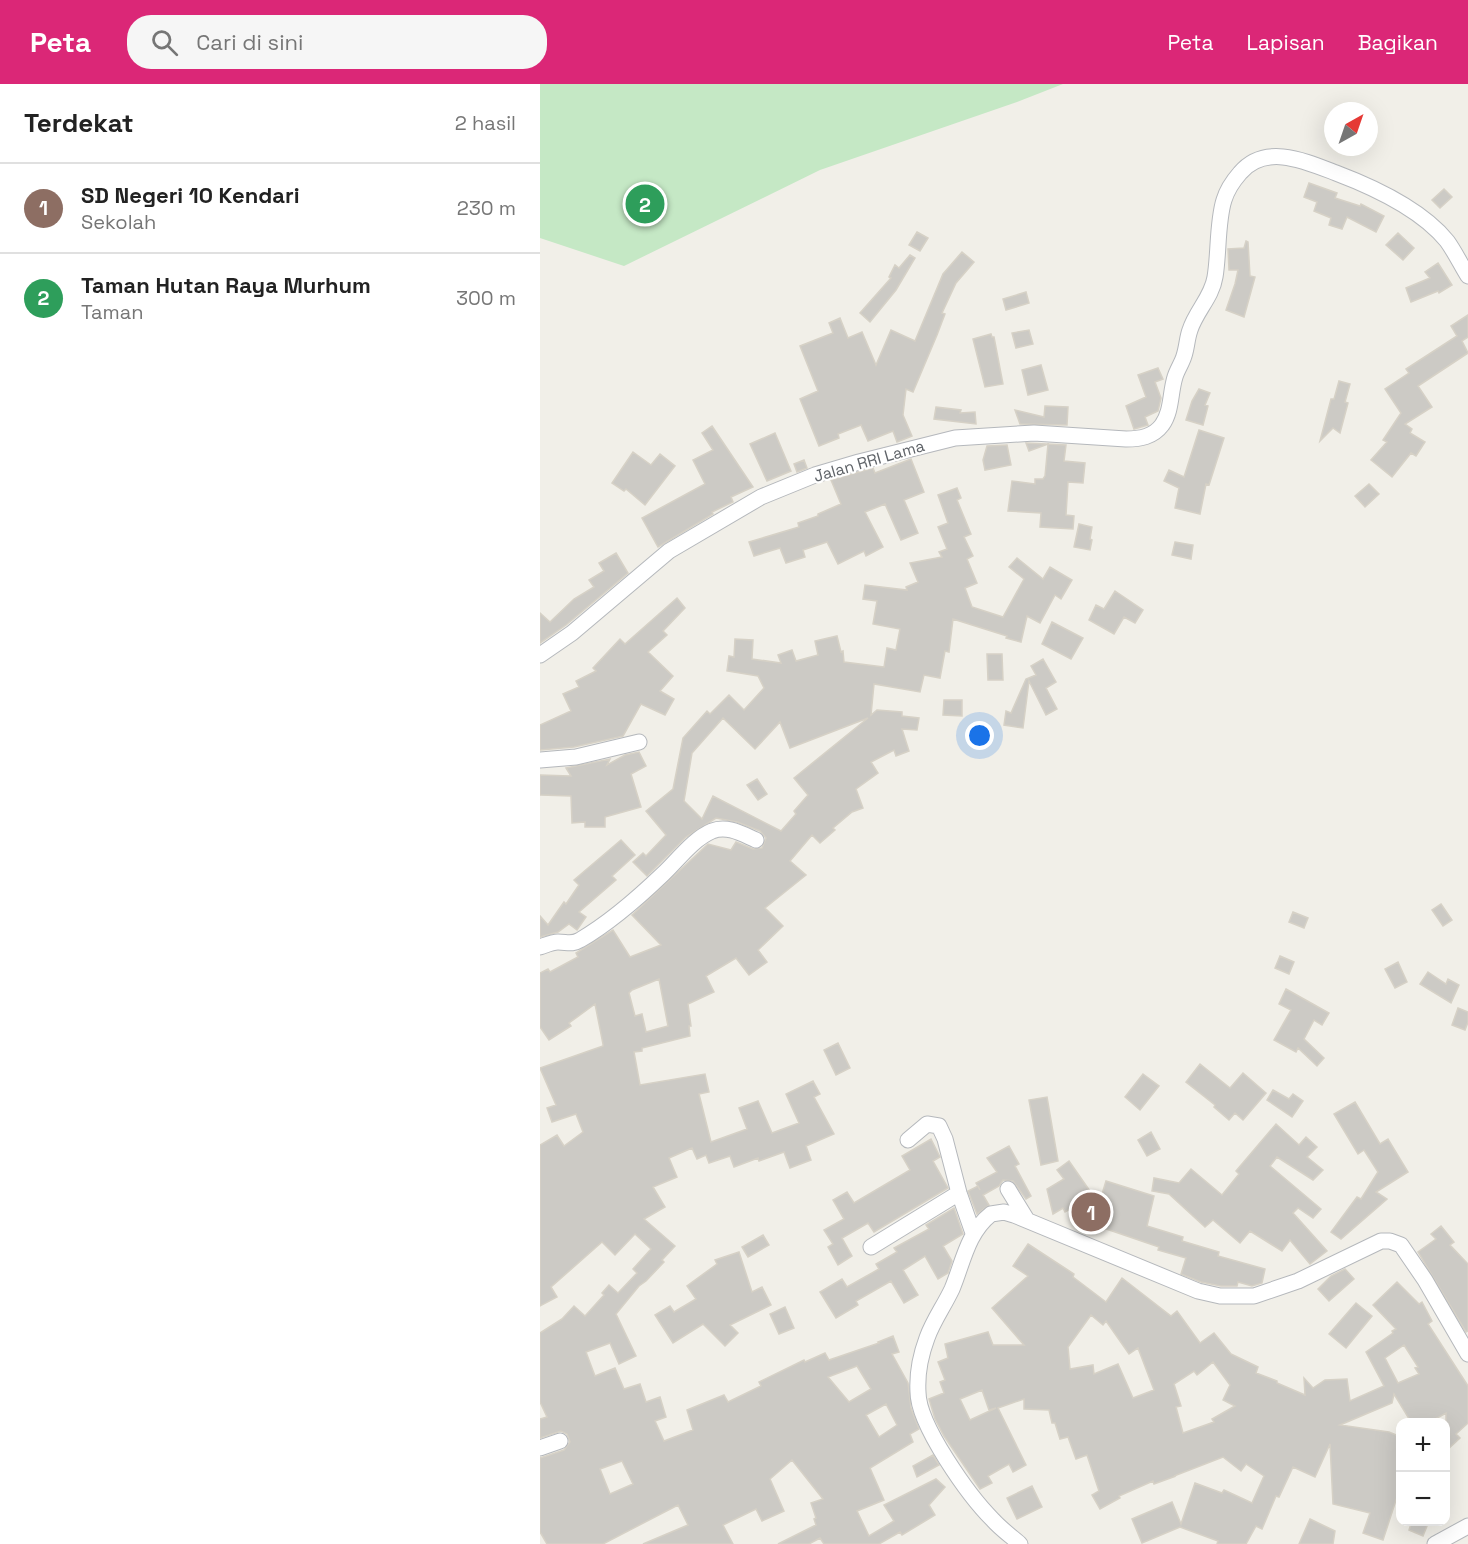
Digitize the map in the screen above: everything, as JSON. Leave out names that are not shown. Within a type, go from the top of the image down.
[{"type":"street","name":"Jalan RRI Lama","points":[[540,655],[572,633],[669,551],[776,490],[834,469],[955,438],[1034,433],[1071,437],[1139,439],[1155,432],[1162,425],[1170,403],[1175,377],[1184,357],[1190,328],[1210,294],[1215,277],[1223,201],[1239,174],[1258,159],[1274,156],[1302,160],[1387,195],[1438,232],[1447,242],[1468,276]]},
{"type":"street","points":[[540,760],[576,757],[639,742]]},
{"type":"street","points":[[540,947],[559,942],[574,944],[597,929],[637,899],[703,836],[713,831],[734,830],[756,840]]},
{"type":"street","points":[[908,1140],[927,1124],[939,1126],[945,1138],[959,1193],[973,1233]]},
{"type":"street","points":[[1008,1189],[1027,1220]]},
{"type":"street","points":[[871,1247],[959,1193]]},
{"type":"street","points":[[1020,1544],[992,1520],[978,1503],[934,1437],[921,1411],[918,1399],[920,1367],[926,1339],[953,1287],[973,1233],[987,1217],[998,1212],[1027,1220],[1198,1291],[1220,1296],[1254,1296],[1298,1281],[1376,1244],[1390,1241],[1401,1245],[1425,1280],[1468,1354]]},
{"type":"street","points":[[540,1448],[560,1441]]},
{"type":"street","points":[[1435,1544],[1468,1526]]},
{"type":"green space","points":[[540,84],[1063,84],[820,170],[624,266],[540,238]]},
{"type":"building","points":[[1309,183],[1337,193],[1335,198],[1360,206],[1361,204],[1384,216],[1376,232],[1347,217],[1342,229],[1329,225],[1331,218],[1314,211],[1317,202],[1304,197]]},
{"type":"building","points":[[1444,189],[1452,197],[1440,208],[1432,200]]},
{"type":"building","points":[[917,232],[928,238],[920,251],[909,245]]},
{"type":"building","points":[[1398,233],[1414,248],[1403,260],[1386,245]]},
{"type":"building","points":[[1246,241],[1248,242],[1250,276],[1255,277],[1244,317],[1226,310],[1238,270],[1229,270],[1228,249],[1244,248]]},
{"type":"building","points":[[962,252],[974,262],[956,283],[942,313],[945,314],[913,392],[906,389],[903,415],[912,436],[897,442],[893,431],[868,441],[861,425],[838,434],[839,438],[819,446],[800,399],[818,391],[800,346],[833,333],[829,323],[840,318],[848,338],[862,332],[876,365],[891,330],[915,341],[943,274]]},
{"type":"building","points":[[910,255],[915,258],[896,290],[870,322],[860,313],[891,278],[889,277],[895,265],[899,268]]},
{"type":"building","points":[[1438,263],[1452,285],[1439,293],[1438,291],[1411,302],[1406,288],[1430,278],[1425,272]]},
{"type":"building","points":[[1026,292],[1029,303],[1006,310],[1003,299]]},
{"type":"building","points":[[1468,315],[1468,337],[1462,341],[1468,353],[1418,386],[1432,407],[1405,424],[1412,429],[1410,433],[1425,442],[1416,456],[1411,453],[1392,477],[1371,460],[1387,442],[1383,440],[1401,413],[1385,389],[1409,373],[1406,369],[1457,336],[1451,326]]},
{"type":"building","points":[[1029,330],[1033,344],[1016,348],[1012,333]]},
{"type":"building","points":[[991,334],[994,337],[1003,384],[985,387],[973,339]]},
{"type":"building","points":[[1041,365],[1048,390],[1028,395],[1022,370]]},
{"type":"building","points":[[1158,368],[1163,379],[1155,382],[1161,398],[1158,411],[1145,417],[1148,425],[1134,429],[1126,406],[1146,397],[1138,375]]},
{"type":"building","points":[[1339,381],[1350,384],[1345,402],[1348,403],[1340,433],[1333,428],[1320,441],[1331,399],[1334,399]]},
{"type":"building","points":[[1199,389],[1210,393],[1205,405],[1208,406],[1203,425],[1186,420],[1192,401]]},
{"type":"building","points":[[1045,406],[1068,407],[1067,425],[1020,424],[1015,410],[1044,417]]},
{"type":"building","points":[[936,407],[961,410],[960,413],[975,412],[976,424],[934,419]]},
{"type":"building","points":[[712,426],[753,487],[731,497],[733,502],[712,512],[713,514],[658,547],[642,518],[705,484],[693,460],[713,450],[702,433]]},
{"type":"building","points":[[1199,430],[1224,438],[1209,485],[1206,484],[1200,514],[1175,508],[1179,488],[1164,481],[1169,470],[1184,477]]},
{"type":"building","points":[[775,433],[791,471],[767,481],[750,444]]},
{"type":"building","points":[[1026,443],[1048,444],[1029,451]]},
{"type":"building","points":[[1048,444],[1066,445],[1064,461],[1085,463],[1083,483],[1068,482],[1066,515],[1074,516],[1073,529],[1040,527],[1041,513],[1008,511],[1012,481],[1035,484],[1035,479],[1043,479],[1045,476]]},
{"type":"building","points":[[1007,445],[1011,465],[985,470],[983,460],[987,446]]},
{"type":"building","points":[[633,452],[651,465],[660,454],[675,466],[645,505],[626,489],[624,491],[612,483]]},
{"type":"building","points":[[911,459],[924,492],[904,500],[918,533],[901,540],[885,504],[865,512],[883,547],[866,556],[864,551],[838,564],[827,542],[803,550],[805,557],[786,563],[780,548],[754,556],[749,542],[799,527],[798,523],[841,504],[831,480],[873,468],[875,473]]},
{"type":"building","points":[[804,460],[807,468],[797,472],[794,464]]},
{"type":"building","points":[[1369,484],[1379,494],[1365,507],[1355,496]]},
{"type":"building","points":[[957,488],[961,498],[957,500],[971,534],[964,537],[973,556],[967,559],[977,583],[965,588],[972,607],[1003,617],[1024,579],[1009,567],[1017,558],[1043,579],[1050,567],[1072,580],[1061,599],[1055,595],[1040,623],[1027,616],[1021,642],[953,619],[949,652],[945,651],[940,678],[924,675],[920,692],[874,684],[871,715],[877,710],[902,712],[902,716],[919,718],[917,730],[902,729],[909,751],[896,756],[894,750],[871,762],[878,773],[856,789],[863,808],[852,812],[820,843],[812,835],[790,861],[806,875],[765,908],[783,926],[758,950],[767,962],[749,975],[736,958],[706,976],[714,992],[688,1004],[690,1036],[634,1052],[640,1085],[705,1074],[709,1092],[699,1094],[711,1142],[747,1129],[739,1108],[758,1101],[772,1133],[799,1123],[786,1094],[813,1081],[820,1094],[814,1097],[834,1134],[806,1146],[811,1160],[790,1168],[784,1152],[734,1167],[730,1156],[709,1163],[706,1155],[697,1159],[692,1148],[669,1158],[677,1177],[653,1187],[665,1207],[644,1219],[675,1246],[662,1260],[664,1262],[639,1286],[616,1314],[636,1356],[619,1364],[610,1343],[586,1352],[595,1376],[615,1368],[624,1389],[640,1384],[646,1402],[660,1397],[666,1417],[655,1421],[664,1441],[693,1430],[687,1410],[724,1395],[728,1402],[761,1386],[759,1382],[804,1360],[805,1362],[825,1353],[829,1360],[893,1336],[899,1352],[892,1354],[908,1383],[911,1408],[919,1429],[910,1434],[913,1442],[870,1468],[884,1500],[857,1511],[869,1536],[894,1521],[884,1505],[936,1479],[945,1487],[929,1505],[935,1515],[902,1535],[900,1532],[879,1544],[824,1544],[820,1538],[809,1544],[778,1544],[816,1525],[811,1503],[823,1499],[792,1460],[770,1479],[784,1511],[762,1521],[756,1509],[723,1525],[733,1544],[643,1544],[688,1525],[678,1505],[603,1544],[547,1544],[540,1532],[540,1458],[564,1450],[570,1442],[567,1434],[561,1431],[540,1438],[540,1419],[547,1417],[540,1402],[540,1333],[562,1319],[574,1306],[585,1316],[604,1295],[602,1293],[609,1285],[618,1293],[637,1273],[633,1269],[651,1249],[635,1234],[615,1255],[602,1242],[551,1287],[557,1297],[540,1306],[540,1145],[557,1135],[564,1146],[583,1132],[576,1114],[552,1122],[547,1108],[556,1105],[540,1068],[603,1046],[603,1044],[595,1004],[569,1023],[571,1026],[549,1040],[540,1027],[540,973],[548,969],[550,972],[578,957],[576,953],[613,930],[630,957],[661,945],[632,915],[708,844],[731,850],[736,842],[753,849],[762,848],[766,838],[760,831],[737,822],[716,818],[686,837],[647,876],[633,862],[643,853],[646,856],[666,835],[646,811],[673,789],[683,738],[707,711],[710,714],[729,695],[744,710],[764,688],[758,676],[727,671],[729,656],[734,657],[735,639],[753,640],[752,659],[781,663],[778,655],[792,650],[796,661],[818,655],[815,641],[837,636],[841,652],[843,651],[844,662],[884,667],[887,648],[896,650],[900,629],[873,624],[877,601],[863,599],[865,585],[907,590],[906,587],[918,582],[910,563],[942,557],[939,552],[947,549],[938,527],[948,523],[938,495]],"holes":[[[723,718],[755,749],[780,722],[790,748],[868,718],[794,778],[808,795],[794,811],[796,814],[781,831],[713,796],[702,819],[684,801],[692,753]],[[659,979],[668,1026],[646,1032],[642,1014],[635,1016],[629,993]],[[857,1366],[871,1389],[849,1402],[828,1377]],[[886,1404],[897,1425],[879,1437],[866,1415]],[[622,1461],[633,1484],[610,1494],[600,1469]]]},
{"type":"building","points":[[1079,524],[1092,527],[1090,550],[1074,547]]},
{"type":"building","points":[[1175,542],[1193,545],[1191,559],[1172,555]]},
{"type":"building","points":[[616,553],[628,573],[566,625],[540,643],[540,613],[550,622],[574,599],[594,587],[589,580],[604,571],[599,563]]},
{"type":"building","points":[[1115,591],[1143,610],[1135,623],[1124,617],[1114,634],[1089,620],[1096,605],[1104,609]]},
{"type":"building","points":[[677,598],[685,608],[663,631],[667,635],[648,652],[673,676],[660,691],[674,699],[665,715],[641,704],[623,736],[574,747],[540,750],[540,725],[571,711],[563,694],[579,687],[576,681],[596,671],[593,668],[620,639],[625,644]]},
{"type":"building","points":[[1052,622],[1083,638],[1071,659],[1042,644]]},
{"type":"building","points":[[987,654],[1002,654],[1003,680],[988,680]]},
{"type":"building","points":[[1043,659],[1056,682],[1046,688],[1057,709],[1046,715],[1029,681],[1023,728],[1004,725],[1006,711],[1011,713],[1026,679],[1036,675],[1031,666]]},
{"type":"building","points":[[944,700],[962,700],[962,716],[943,715]]},
{"type":"building","points":[[639,752],[646,766],[631,774],[641,807],[605,817],[605,827],[585,827],[585,822],[572,823],[571,796],[540,795],[540,775],[571,776],[566,768],[610,759],[607,765],[625,755]]},
{"type":"building","points":[[757,779],[767,794],[758,800],[747,785]]},
{"type":"building","points":[[621,840],[635,855],[612,876],[616,880],[579,912],[586,917],[577,930],[569,924],[558,932],[540,937],[540,916],[548,925],[579,885],[574,880]]},
{"type":"building","points":[[1441,904],[1452,920],[1443,926],[1432,910]]},
{"type":"building","points":[[1293,912],[1308,918],[1304,928],[1289,922]]},
{"type":"building","points":[[1280,956],[1294,962],[1289,974],[1275,968]]},
{"type":"building","points":[[1398,962],[1407,982],[1395,988],[1385,969]]},
{"type":"building","points":[[1428,972],[1446,984],[1448,979],[1459,985],[1451,1003],[1420,984]]},
{"type":"building","points":[[1286,989],[1329,1013],[1322,1025],[1314,1020],[1304,1039],[1324,1058],[1317,1066],[1298,1048],[1296,1052],[1274,1040],[1291,1010],[1279,1004]]},
{"type":"building","points":[[1458,1008],[1468,1012],[1465,1030],[1452,1025]]},
{"type":"building","points":[[838,1043],[850,1068],[836,1075],[824,1050]]},
{"type":"building","points":[[1200,1064],[1230,1088],[1243,1073],[1266,1093],[1243,1120],[1235,1113],[1229,1120],[1214,1107],[1215,1105],[1186,1082]]},
{"type":"building","points":[[1143,1074],[1159,1086],[1140,1110],[1125,1097]]},
{"type":"building","points":[[1273,1090],[1289,1099],[1293,1094],[1303,1101],[1292,1117],[1267,1100]]},
{"type":"building","points":[[1047,1097],[1058,1161],[1041,1165],[1029,1100]]},
{"type":"building","points":[[1355,1102],[1380,1144],[1388,1139],[1408,1172],[1376,1192],[1387,1199],[1341,1239],[1331,1232],[1357,1197],[1361,1199],[1378,1172],[1364,1150],[1358,1154],[1334,1114]]},
{"type":"building","points":[[1276,1124],[1299,1145],[1306,1137],[1317,1147],[1307,1157],[1323,1170],[1313,1180],[1277,1157],[1270,1166],[1321,1209],[1313,1218],[1298,1208],[1293,1213],[1327,1251],[1310,1264],[1290,1240],[1282,1251],[1250,1231],[1240,1243],[1213,1220],[1205,1227],[1169,1194],[1152,1191],[1154,1178],[1179,1183],[1191,1169],[1222,1195],[1239,1174],[1236,1171]]},
{"type":"building","points":[[1151,1132],[1160,1149],[1147,1156],[1138,1140]]},
{"type":"building","points":[[931,1139],[940,1157],[933,1161],[948,1188],[874,1232],[868,1223],[842,1238],[852,1256],[838,1265],[828,1247],[833,1244],[824,1230],[844,1219],[833,1200],[847,1192],[854,1203],[910,1170],[902,1156]]},
{"type":"building","points":[[1009,1146],[1019,1164],[1015,1166],[1031,1196],[1026,1199],[1013,1181],[1003,1180],[999,1186],[983,1195],[989,1205],[977,1214],[968,1191],[978,1186],[976,1183],[997,1172],[987,1158]]},
{"type":"building","points":[[1069,1161],[1099,1204],[1106,1181],[1154,1196],[1147,1226],[1183,1237],[1182,1241],[1219,1252],[1218,1256],[1265,1269],[1262,1283],[1252,1286],[1238,1282],[1237,1286],[1221,1286],[1201,1282],[1181,1274],[1186,1258],[1158,1250],[1159,1247],[1089,1223],[1077,1205],[1065,1212],[1063,1208],[1053,1214],[1047,1189],[1064,1179],[1057,1170]]},
{"type":"building","points":[[954,1208],[963,1234],[943,1246],[952,1261],[948,1273],[938,1279],[925,1256],[903,1270],[918,1295],[904,1303],[891,1281],[856,1301],[858,1305],[836,1318],[820,1292],[842,1279],[847,1287],[879,1269],[876,1264],[897,1252],[894,1248],[929,1229],[926,1225]]},
{"type":"building","points":[[1441,1226],[1454,1242],[1450,1245],[1468,1264],[1468,1331],[1466,1332],[1418,1252],[1436,1239],[1431,1234]]},
{"type":"building","points":[[763,1235],[769,1245],[748,1257],[742,1247]]},
{"type":"building","points":[[1028,1244],[1074,1274],[1073,1277],[1106,1302],[1122,1278],[1171,1316],[1177,1311],[1200,1343],[1214,1333],[1231,1354],[1258,1367],[1256,1373],[1305,1395],[1304,1378],[1313,1388],[1325,1380],[1347,1379],[1350,1401],[1384,1386],[1366,1352],[1396,1329],[1373,1305],[1397,1282],[1419,1304],[1422,1302],[1432,1321],[1428,1324],[1468,1386],[1468,1423],[1456,1434],[1460,1438],[1450,1447],[1450,1418],[1446,1418],[1446,1413],[1437,1418],[1409,1418],[1394,1394],[1392,1403],[1340,1425],[1396,1435],[1396,1500],[1383,1540],[1363,1533],[1370,1513],[1333,1504],[1330,1444],[1315,1477],[1293,1467],[1279,1497],[1276,1496],[1262,1529],[1256,1526],[1246,1544],[1217,1544],[1218,1541],[1180,1527],[1142,1543],[1132,1519],[1172,1502],[1181,1524],[1195,1483],[1222,1493],[1224,1490],[1252,1503],[1264,1476],[1246,1464],[1241,1471],[1223,1457],[1154,1484],[1153,1481],[1119,1496],[1120,1498],[1100,1509],[1092,1495],[1099,1491],[1087,1455],[1076,1459],[1068,1437],[1060,1439],[1055,1423],[1052,1423],[1049,1410],[1024,1409],[1024,1399],[998,1408],[1026,1465],[1013,1472],[1009,1464],[988,1476],[992,1483],[980,1489],[944,1436],[935,1419],[929,1399],[944,1393],[940,1382],[945,1380],[938,1362],[948,1358],[945,1344],[988,1332],[993,1345],[1024,1345],[992,1308],[1028,1276],[1013,1266]],"holes":[[[1091,1315],[1103,1325],[1106,1321],[1129,1354],[1138,1348],[1154,1390],[1133,1398],[1118,1364],[1094,1374],[1093,1365],[1070,1369],[1068,1347]],[[1404,1345],[1418,1367],[1415,1368],[1419,1374],[1398,1383],[1385,1358]],[[1213,1362],[1230,1385],[1223,1400],[1235,1406],[1212,1419],[1214,1422],[1183,1433],[1176,1407],[1181,1406],[1174,1384],[1194,1371],[1197,1375]],[[982,1390],[989,1410],[996,1408],[970,1420],[960,1399]]]},
{"type":"building","points":[[739,1252],[752,1292],[762,1287],[771,1305],[730,1325],[738,1333],[725,1346],[703,1324],[673,1343],[655,1315],[670,1306],[674,1312],[696,1299],[687,1286],[717,1264],[715,1260]]},
{"type":"building","points":[[1345,1269],[1354,1279],[1329,1301],[1318,1289],[1331,1276]]},
{"type":"building","points":[[1356,1303],[1372,1316],[1346,1348],[1329,1334]]},
{"type":"building","points":[[785,1307],[794,1328],[779,1334],[770,1314]]},
{"type":"building","points":[[933,1455],[939,1465],[917,1477],[913,1466]]},
{"type":"building","points":[[1032,1486],[1042,1507],[1017,1519],[1007,1498]]},
{"type":"building","points":[[1310,1519],[1335,1531],[1333,1544],[1299,1544]]},
{"type":"building","points":[[1410,1526],[1427,1526],[1423,1536],[1409,1530]]},
{"type":"place","name":"Taman Hutan Raya Murhum","points":[[645,204]]},
{"type":"place","name":"SD Negeri 10 Kendari","points":[[1091,1212]]}]
